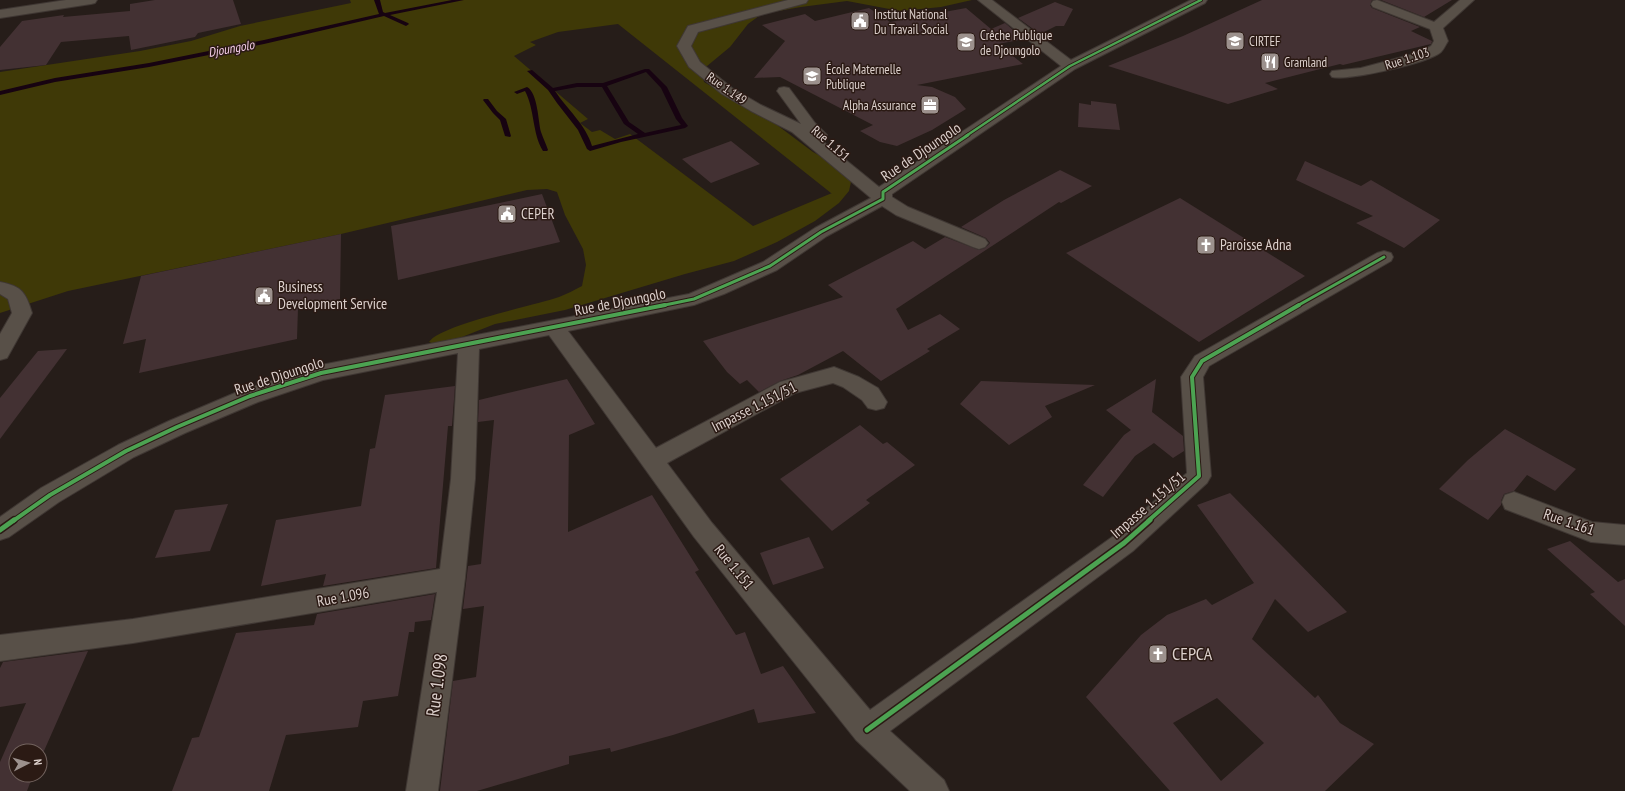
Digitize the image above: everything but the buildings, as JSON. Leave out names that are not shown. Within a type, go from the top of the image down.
[{"type":"street","points":[[0,14],[91,0]]},
{"type":"street","name":"Rue 1.149","points":[[802,0],[693,29],[684,46],[694,64],[727,91],[756,108],[798,129],[883,195]]},
{"type":"street","points":[[984,0],[1070,66]]},
{"type":"street","name":"Rue de Djoungolo","points":[[0,530],[50,495],[126,451],[250,396],[321,373],[667,305],[694,299],[717,290],[770,266],[883,195],[1070,66],[1200,0]]},
{"type":"street","name":"Rue 1.103","points":[[1337,74],[1361,72],[1422,56],[1436,49],[1441,41],[1436,27],[1468,0]]},
{"type":"street","points":[[1377,4],[1436,27]]},
{"type":"street","name":"Rue 1.151","points":[[784,91],[810,126],[856,165],[883,195]]},
{"type":"street","points":[[883,195],[902,211],[979,243]]},
{"type":"street","name":"Impasse 1.151/51","points":[[867,730],[1124,543],[1199,476],[1192,377],[1202,361],[1384,257]]},
{"type":"street","points":[[0,288],[17,296],[22,313],[0,353]]},
{"type":"street","name":"Rue 1.151","points":[[554,327],[703,530],[867,730],[933,791]]},
{"type":"street","points":[[452,578],[463,480],[469,343]]},
{"type":"street","name":"Impasse 1.151/51","points":[[653,460],[788,387],[834,375],[851,382],[870,394],[876,402]]},
{"type":"street","name":"Rue 1.161","points":[[1514,502],[1591,532],[1625,535]]},
{"type":"street","name":"Rue 1.096","points":[[0,648],[132,632],[452,578]]},
{"type":"street","name":"Rue 1.098","points":[[422,791],[452,578]]},
{"type":"shaded area","points":[[350,0],[972,0],[941,7],[900,11],[847,1],[767,13],[759,16],[748,24],[730,47],[701,71],[704,82],[777,125],[813,152],[841,167],[849,175],[851,182],[849,191],[839,203],[815,221],[777,242],[734,261],[565,310],[495,324],[439,346],[429,342],[450,329],[468,322],[559,297],[582,286],[586,265],[583,249],[565,215],[557,192],[547,189],[527,190],[341,234],[68,291],[0,313],[0,72],[140,51],[191,41],[240,26],[351,3]],"holes":[[[618,24],[831,193],[753,226],[630,134],[615,139],[600,130],[592,132],[580,123],[588,119],[514,56],[536,45],[530,42],[558,32]]]},
{"type":"waterway","points":[[377,0],[381,13],[384,14]]},
{"type":"waterway","name":"Djoungolo","points":[[384,14],[461,0]]},
{"type":"waterway","name":"Djoungolo","points":[[0,93],[55,80],[149,65],[264,42],[384,14]]},
{"type":"waterway","points":[[384,14],[406,24]]},
{"type":"waterway","points":[[604,85],[647,70],[664,87],[679,119],[685,126],[644,135]]},
{"type":"waterway","points":[[530,71],[551,89],[559,102],[585,135],[590,149],[644,135]]},
{"type":"waterway","points":[[552,90],[577,85],[604,85]]},
{"type":"waterway","points":[[604,85],[626,123],[644,135]]},
{"type":"waterway","points":[[517,92],[527,89],[530,94],[538,132],[545,150]]},
{"type":"waterway","points":[[486,100],[495,112],[503,119],[508,136]]},
{"type":"cycle path","points":[[0,530],[50,495],[126,451],[177,427],[250,396],[321,373],[667,305],[694,299],[717,290],[770,266],[821,232],[883,199],[883,192],[1070,66],[1201,0]]},
{"type":"cycle path","points":[[867,730],[1124,543],[1199,476],[1192,377],[1202,361],[1384,257]]},
{"type":"place","name":"Institut National Du Travail Social","points":[[860,21]]},
{"type":"place","name":"CIRTEF","points":[[1235,41]]},
{"type":"place","name":"Crêche Publique de Djoungolo","points":[[966,42]]},
{"type":"place","name":"Gramland","points":[[1270,62]]},
{"type":"place","name":"École Maternelle Publique","points":[[812,76]]},
{"type":"place","name":"Alpha Assurance","points":[[930,105]]},
{"type":"place","name":"CEPER","points":[[507,214]]},
{"type":"place","name":"Paroisse Adna","points":[[1206,245]]},
{"type":"place","name":"Business Development Service","points":[[264,296]]},
{"type":"place","name":"CEPCA","points":[[1158,654]]}]
